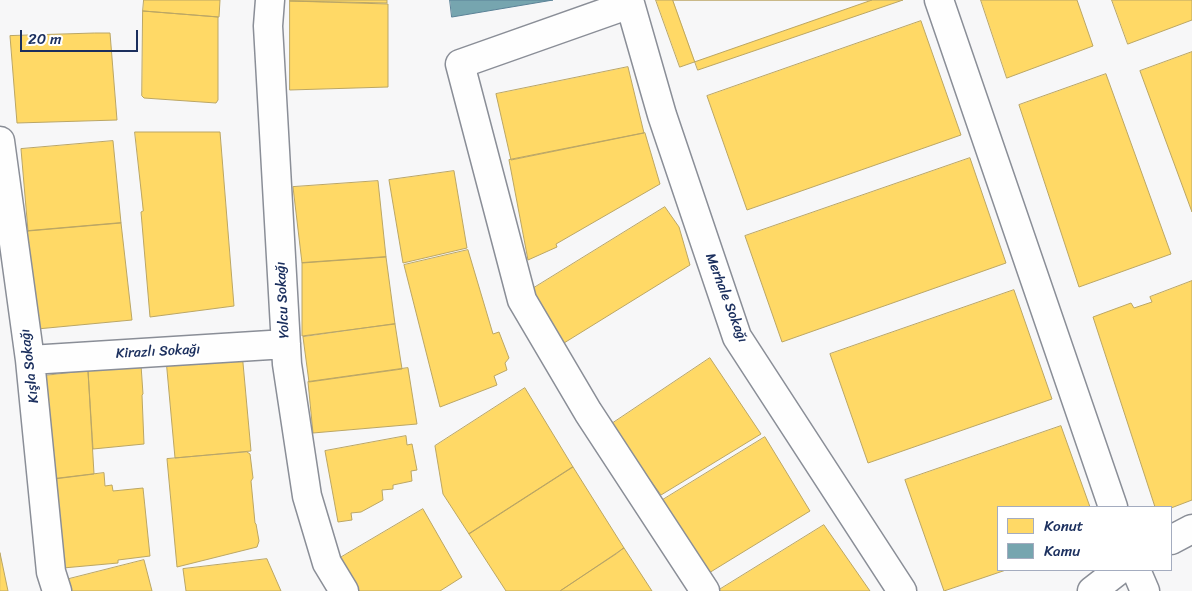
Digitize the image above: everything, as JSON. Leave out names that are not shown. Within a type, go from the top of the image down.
[{"type":"street","name":"Yolcu Sokağı","points":[[270,0],[268,26],[286,364],[307,496],[327,563],[344,591]]},
{"type":"street","points":[[939,0],[1113,506]]},
{"type":"street","points":[[630,2],[460,64],[522,300],[588,412],[705,591]]},
{"type":"street","name":"Merhale Sokağı","points":[[630,2],[662,116],[737,336],[902,591]]},
{"type":"street","name":"Kışla Sokağı","points":[[0,141],[30,360],[51,572],[57,591]]},
{"type":"street","name":"Kirazlı Sokağı","points":[[30,360],[286,344]]},
{"type":"street","points":[[1172,539],[1192,529]]},
{"type":"street","points":[[1092,591],[1118,571]]},
{"type":"street","points":[[1136,571],[1145,591]]},
{"type":"building: Konut","points":[[144,0],[220,0],[219,17],[143,11]]},
{"type":"building: Konut","points":[[387,0],[387,3],[290,1]]},
{"type":"building: Konut","points":[[656,0],[872,0],[680,67]]},
{"type":"building: Konut","points":[[673,0],[903,0],[698,70]]},
{"type":"building: Konut","points":[[981,0],[1077,0],[1093,46],[1007,78]]},
{"type":"building: Konut","points":[[1112,0],[1192,0],[1192,20],[1128,44]]},
{"type":"building: Konut","points":[[290,1],[388,4],[388,87],[290,90]]},
{"type":"building: Konut","points":[[143,11],[218,17],[218,100],[216,103],[144,98],[142,96]]},
{"type":"building: Konut","points":[[921,21],[961,135],[747,210],[707,96]]},
{"type":"building: Konut","points":[[110,33],[117,120],[17,123],[10,36]]},
{"type":"building: Konut","points":[[1192,52],[1192,212],[1140,71]]},
{"type":"building: Konut","points":[[628,67],[644,133],[511,160],[496,94]]},
{"type":"building: Konut","points":[[1106,74],[1171,254],[1079,287],[1019,105]]},
{"type":"building: Konut","points":[[135,132],[220,132],[234,306],[150,317],[141,212],[143,211]]},
{"type":"building: Konut","points":[[645,133],[660,184],[556,244],[557,247],[528,260],[509,160]]},
{"type":"building: Konut","points":[[113,141],[121,223],[28,231],[21,149]]},
{"type":"building: Konut","points":[[970,158],[1006,263],[782,342],[745,236]]},
{"type":"building: Konut","points":[[454,171],[467,248],[403,263],[389,180]]},
{"type":"building: Konut","points":[[378,181],[386,257],[302,263],[293,187]]},
{"type":"building: Konut","points":[[665,207],[679,227],[690,265],[564,343],[529,291]]},
{"type":"building: Konut","points":[[121,223],[132,320],[37,329],[28,231]]},
{"type":"building: Konut","points":[[468,250],[493,334],[499,332],[509,358],[505,363],[507,370],[494,376],[497,385],[440,407],[404,265]]},
{"type":"building: Konut","points":[[386,257],[395,324],[302,336],[302,263]]},
{"type":"building: Konut","points":[[1192,281],[1192,500],[1172,508],[1172,506],[1155,506],[1093,317],[1131,303],[1134,308],[1152,302],[1150,297]]},
{"type":"building: Konut","points":[[1014,290],[1052,399],[868,463],[830,354]]},
{"type":"building: Konut","points":[[395,324],[402,369],[309,382],[303,337]]},
{"type":"building: Konut","points":[[242,352],[251,451],[175,458],[166,359]]},
{"type":"building: Konut","points":[[710,358],[761,434],[661,495],[610,425]]},
{"type":"building: Konut","points":[[141,365],[144,444],[93,449],[88,371]]},
{"type":"building: Konut","points":[[408,368],[417,424],[313,433],[308,382]]},
{"type":"building: Konut","points":[[88,371],[94,474],[54,479],[43,376]]},
{"type":"building: Konut","points":[[525,388],[573,467],[469,534],[443,494],[435,446]]},
{"type":"building: Konut","points":[[1061,426],[1090,506],[997,506],[997,571],[1003,571],[944,591],[905,480]]},
{"type":"building: Konut","points":[[406,436],[407,445],[412,444],[417,470],[411,471],[412,481],[393,485],[393,489],[382,490],[383,500],[361,512],[351,513],[352,520],[338,522],[325,451]]},
{"type":"building: Konut","points":[[765,437],[810,511],[704,576],[661,501]]},
{"type":"building: Konut","points":[[247,452],[250,454],[253,478],[251,481],[255,523],[259,541],[257,547],[177,567],[167,459]]},
{"type":"building: Konut","points":[[573,467],[624,548],[560,591],[506,591],[469,534]]},
{"type":"building: Konut","points":[[104,473],[105,486],[112,485],[113,491],[143,488],[150,556],[118,560],[118,563],[63,568],[54,479]]},
{"type":"building: Konut","points":[[423,509],[462,577],[440,591],[359,591],[340,558]]},
{"type":"building: Konut","points":[[824,525],[870,591],[719,590]]},
{"type":"building: Konut","points":[[624,548],[652,591],[560,591],[616,554]]},
{"type":"building: Konut","points":[[0,553],[8,591],[0,591]]},
{"type":"building: Konut","points":[[267,559],[281,591],[186,591],[183,569]]},
{"type":"building: Konut","points":[[144,560],[152,591],[67,591],[65,580]]},
{"type":"building: Kamu","points":[[450,0],[553,0],[452,17]]}]
